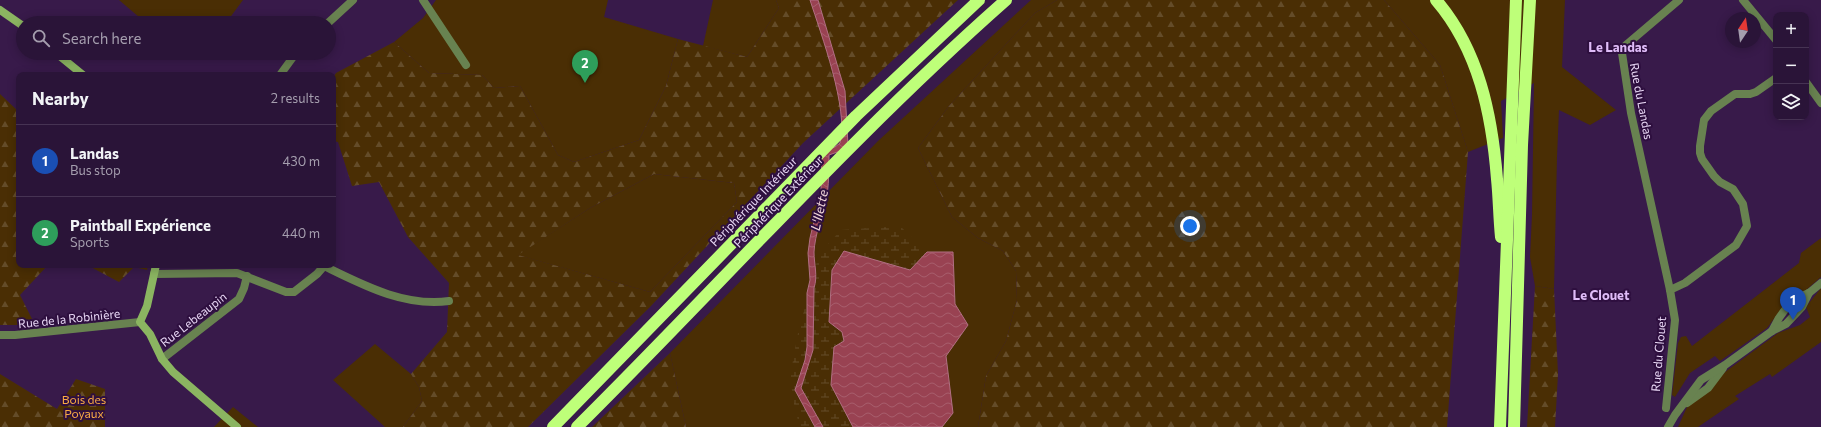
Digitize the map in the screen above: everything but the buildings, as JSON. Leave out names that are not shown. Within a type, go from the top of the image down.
[{"type":"highway","name":"Périphérique Intérieur","points":[[552,427],[856,116],[979,0]]},
{"type":"highway","name":"Périphérique Extérieur","points":[[577,427],[868,129],[937,62],[1006,0]]},
{"type":"highway","points":[[1436,0],[1463,40],[1476,68],[1487,104],[1494,148],[1500,229],[1505,264]]},
{"type":"highway","points":[[1516,0],[1522,39]]},
{"type":"highway","points":[[1500,427],[1505,264],[1520,73],[1523,0]]},
{"type":"highway","points":[[1522,39],[1530,0]]},
{"type":"highway","points":[[1514,427],[1522,145],[1520,73]]},
{"type":"street","points":[[336,16],[353,0]]},
{"type":"street","points":[[422,0],[466,65]]},
{"type":"street","name":"Rue du Landas","points":[[1657,230],[1631,113],[1622,53],[1626,45],[1678,0]]},
{"type":"street","points":[[1744,0],[1773,36]]},
{"type":"street","points":[[0,10],[16,21]]},
{"type":"street","points":[[65,60],[80,72]]},
{"type":"street","points":[[282,72],[291,60]]},
{"type":"street","points":[[1670,290],[1685,283],[1736,245],[1747,226],[1743,204],[1733,189],[1720,182],[1702,160],[1700,146],[1704,120],[1711,111],[1735,94],[1750,94],[1756,92],[1773,80]]},
{"type":"street","points":[[1808,84],[1818,93],[1821,103]]},
{"type":"street","name":"Rue du Clouet","points":[[1657,230],[1675,320],[1666,408]]},
{"type":"street","points":[[155,268],[147,306],[140,322],[150,334],[162,359],[173,372],[237,427]]},
{"type":"street","points":[[154,274],[237,269],[247,276],[286,292],[294,292],[317,274],[322,268]]},
{"type":"street","points":[[330,268],[355,281],[396,296],[423,302],[449,301]]},
{"type":"street","name":"Rue Lebeaupin","points":[[162,359],[239,299],[247,276]]},
{"type":"street","points":[[1668,427],[1701,380],[1726,365],[1772,331],[1787,307],[1796,299],[1810,293],[1821,283]]},
{"type":"street","name":"Rue de la Robinière","points":[[0,335],[15,335],[140,322]]},
{"type":"green space","points":[[119,0],[243,0],[231,16],[138,16]]},
{"type":"green space","points":[[436,0],[608,0],[604,17],[678,39],[666,86],[639,140],[574,162],[558,155],[520,86],[494,88],[482,75],[429,73],[394,42],[423,18]]},
{"type":"green space","points":[[713,0],[776,0],[779,8],[747,57],[703,46]]},
{"type":"green space","points":[[776,0],[958,0],[803,143],[651,306],[528,427],[403,427],[422,401],[419,387],[411,374],[447,332],[449,283],[408,237],[379,182],[352,186],[338,142],[336,142],[336,73],[394,42],[429,73],[482,75],[494,88],[520,86],[558,155],[574,162],[639,140],[666,86],[678,39],[747,57],[779,8]],"holes":[[[654,174],[734,183],[737,202],[650,292],[518,255],[590,208]]]},
{"type":"green space","points":[[1031,0],[1057,0],[1035,13],[949,106],[918,148],[952,217],[978,238],[1003,251],[1016,271],[1017,300],[1006,341],[986,376],[978,427],[686,427],[670,353],[878,141]]},
{"type":"green space","points":[[1057,0],[1384,0],[1440,65],[1468,152],[1447,427],[978,427],[986,376],[1006,341],[1017,300],[1016,271],[1003,251],[978,238],[952,217],[918,148],[949,106],[1035,13]]},
{"type":"green space","points":[[1384,0],[1565,0],[1562,67],[1616,110],[1590,125],[1559,110],[1554,289],[1535,286],[1530,257],[1534,83],[1501,101],[1503,138],[1468,152],[1440,65]]},
{"type":"green space","points":[[0,94],[16,109],[16,268],[45,268],[20,295],[35,325],[0,325]]},
{"type":"green space","points":[[654,174],[734,183],[737,202],[650,292],[517,255],[590,208]]},
{"type":"green space","points":[[900,226],[927,252],[910,270],[844,251],[842,332],[844,341],[831,384],[853,427],[800,427],[795,410],[790,377],[798,333],[819,254],[841,230]]},
{"type":"green space","points":[[1821,238],[1821,277],[1776,316],[1767,328],[1720,361],[1715,356],[1690,373],[1675,397],[1672,395],[1678,343],[1681,337],[1686,336],[1692,346],[1799,263],[1801,253]]},
{"type":"green space","points":[[93,268],[133,268],[119,282]]},
{"type":"green space","points":[[1535,286],[1554,289],[1558,374],[1555,427],[1527,427]]},
{"type":"green space","points":[[1821,288],[1821,342],[1772,377],[1770,374],[1735,396],[1739,399],[1698,427],[1678,427],[1687,407],[1702,396],[1725,372],[1778,333],[1800,325],[1810,317],[1806,307]]},
{"type":"green space","points":[[375,344],[411,374],[419,387],[422,401],[403,427],[385,427],[333,380]]},
{"type":"green space","points":[[670,353],[686,427],[592,427]]},
{"type":"green space","name":"Bois des Poyaux","points":[[0,374],[57,409],[76,379],[105,389],[105,427],[0,427]]},
{"type":"green space","points":[[233,407],[258,427],[214,427]]},
{"type":"water","name":"L'Ilette","points":[[810,0],[818,0],[845,91],[848,145],[843,150],[829,155],[827,195],[817,232],[814,252],[816,274],[814,288],[813,350],[801,388],[823,427],[815,427],[795,390],[805,360],[807,347],[807,293],[810,280],[808,253],[821,192],[822,150],[835,147],[840,143],[842,128],[841,111],[827,51]]},
{"type":"water","points":[[844,251],[910,270],[927,252],[953,252],[955,304],[968,325],[946,356],[953,413],[942,427],[853,427],[831,385],[834,347],[844,341],[842,332],[829,322],[832,270]]},
{"type":"place","name":"Paintball Expérience","points":[[585,83]]},
{"type":"place","name":"Landas","points":[[1793,320]]},
{"type":"district","name":"Le Landas","points":[[1618,47]]},
{"type":"district","name":"Le Clouet","points":[[1601,295]]}]
